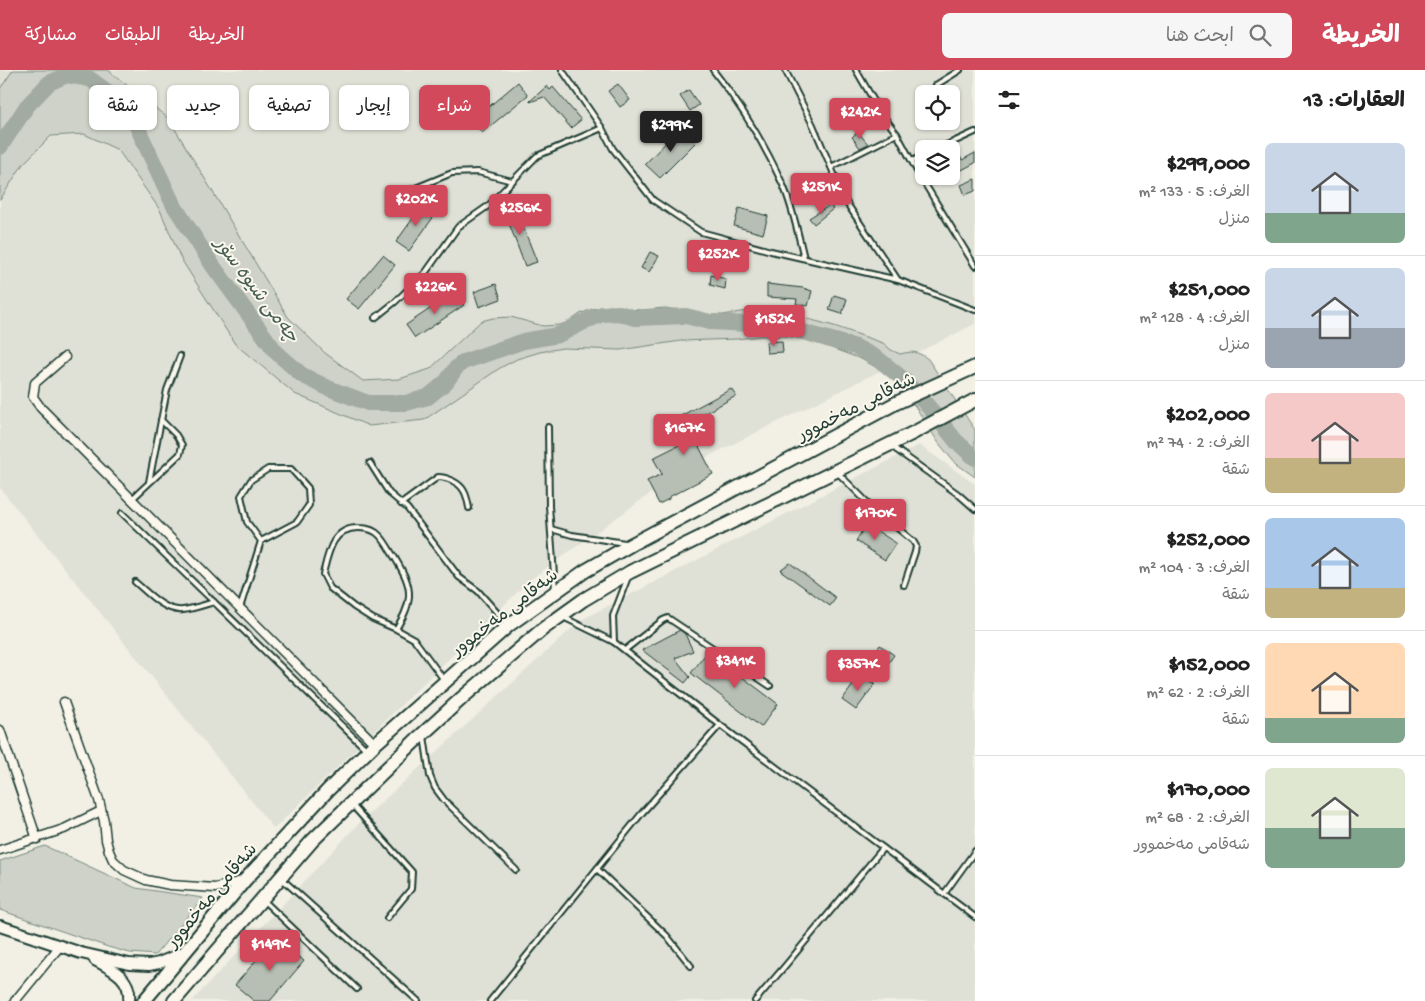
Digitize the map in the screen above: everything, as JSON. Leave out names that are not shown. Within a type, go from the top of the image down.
[{"type":"highway","name":"شەقامی مەخموور","points":[[144,1001],[245,880],[312,807],[372,747],[509,626],[585,571],[632,544],[896,403],[975,366]]},
{"type":"highway","points":[[174,1001],[312,840],[462,698],[560,616],[606,585],[630,572],[915,432],[971,402]]},
{"type":"highway","points":[[446,682],[462,698]]},
{"type":"main road","points":[[0,926],[80,953],[115,970],[128,986],[130,1001]]},
{"type":"main road","points":[[80,953],[139,965],[159,963],[185,953]]},
{"type":"street","points":[[64,356],[35,383],[33,397],[48,415],[240,608],[372,747]]},
{"type":"street","points":[[64,702],[101,811],[109,851],[113,860],[124,870],[146,880],[170,885],[216,888],[245,880]]},
{"type":"street","points":[[0,730],[37,839]]},
{"type":"street","points":[[0,850],[64,829],[101,811]]},
{"type":"street","points":[[15,1001],[60,946]]},
{"type":"lane","points":[[562,70],[602,128],[613,149],[653,200],[701,232],[898,280],[975,310]]},
{"type":"lane","points":[[713,70],[749,121],[783,186],[798,230],[804,258]]},
{"type":"lane","points":[[785,70],[813,125],[846,202],[898,280]]},
{"type":"lane","points":[[856,70],[881,113],[898,134],[922,179],[975,266]]},
{"type":"lane","points":[[936,85],[960,70]]},
{"type":"lane","points":[[375,318],[395,302],[426,272],[458,227],[488,206],[537,156],[602,128]]},
{"type":"lane","points":[[958,140],[975,132]]},
{"type":"lane","points":[[831,167],[898,134]]},
{"type":"lane","points":[[391,198],[452,173],[478,172],[512,181]]},
{"type":"lane","points":[[149,482],[167,390],[180,356]]},
{"type":"lane","points":[[132,499],[180,454],[182,445],[176,435],[161,420]]},
{"type":"lane","points":[[548,427],[551,529],[556,591]]},
{"type":"lane","points":[[889,444],[958,494],[975,510]]},
{"type":"lane","points":[[370,463],[389,493],[407,508],[459,577],[478,591],[509,626]]},
{"type":"lane","points":[[240,608],[261,541],[297,522],[309,505],[308,488],[291,470],[268,469],[251,480],[241,496],[247,522],[261,541]]},
{"type":"lane","points":[[835,471],[872,507],[913,541],[916,546],[916,552],[904,585]]},
{"type":"lane","points":[[401,504],[438,477],[445,477],[464,490],[469,508]]},
{"type":"lane","points":[[122,513],[214,602],[372,747]]},
{"type":"lane","points":[[396,629],[404,614],[409,597],[408,585],[398,564],[380,535],[368,528],[354,528],[339,534],[330,549],[323,574],[330,588],[366,615],[414,638],[446,682]]},
{"type":"lane","points":[[551,529],[572,535],[632,544]]},
{"type":"lane","points":[[614,642],[613,616],[630,572]]},
{"type":"lane","points":[[135,582],[159,602],[171,608],[181,610],[214,602]]},
{"type":"lane","points":[[560,616],[614,642],[720,725],[975,917]]},
{"type":"lane","points":[[625,650],[668,618],[770,686]]},
{"type":"lane","points":[[490,1001],[642,813],[720,725]]},
{"type":"lane","points":[[424,734],[430,776],[435,788],[444,800],[516,870]]},
{"type":"lane","points":[[351,804],[412,872],[411,889],[387,918]]},
{"type":"lane","points":[[755,1001],[883,848]]},
{"type":"lane","points":[[944,894],[975,851]]},
{"type":"lane","points":[[597,869],[667,936],[691,966]]},
{"type":"lane","points":[[280,876],[418,1001]]},
{"type":"lane","points":[[261,898],[357,988]]},
{"type":"shaded area","points":[[0,70],[975,70],[975,324],[689,466],[531,579],[274,829],[0,488]]},
{"type":"shaded area","points":[[13,70],[108,70],[127,85],[89,85],[89,130],[157,130],[157,109],[167,117],[167,130],[176,130],[288,317],[325,353],[363,381],[399,379],[430,369],[481,321],[493,318],[511,317],[543,326],[559,325],[569,322],[580,314],[592,309],[610,306],[642,310],[665,308],[707,315],[765,310],[786,313],[834,326],[883,343],[891,350],[900,354],[915,352],[928,359],[975,430],[975,477],[954,462],[938,442],[915,406],[894,380],[881,370],[861,359],[834,349],[804,339],[786,336],[681,341],[620,350],[563,348],[540,352],[517,359],[500,368],[424,420],[369,426],[295,394],[235,344],[181,259],[160,210],[118,150],[84,134],[51,136],[23,164],[0,200],[0,89]]},
{"type":"shaded area","points":[[919,445],[975,484],[975,1001],[192,1001],[361,821],[581,620]]},
{"type":"shaded area","points":[[45,846],[136,888],[203,898],[155,955],[130,953],[108,947],[0,910],[0,861]]},
{"type":"building","points":[[518,82],[528,95],[490,126],[490,106]]},
{"type":"building","points":[[618,84],[630,100],[620,107],[608,91]]},
{"type":"building","points":[[547,86],[550,90],[553,87],[581,120],[571,128],[544,97],[530,102]]},
{"type":"building","points":[[689,90],[699,105],[690,111],[680,96]]},
{"type":"building","points":[[681,127],[696,142],[660,178],[645,164]]},
{"type":"building","points":[[858,132],[868,144],[860,148],[852,137]]},
{"type":"building","points":[[975,153],[975,163],[960,171],[960,157],[962,160]]},
{"type":"building","points":[[975,179],[975,191],[965,195],[961,185]]},
{"type":"building","points":[[424,203],[437,212],[409,251],[396,242]]},
{"type":"building","points":[[830,205],[833,209],[814,224],[809,218]]},
{"type":"building","points":[[515,206],[537,262],[525,266],[504,210]]},
{"type":"building","points":[[739,208],[768,216],[763,234],[734,226]]},
{"type":"building","points":[[650,252],[659,256],[649,272],[641,268]]},
{"type":"building","points":[[383,255],[395,265],[359,309],[346,299]]},
{"type":"building","points":[[711,275],[726,279],[725,289],[710,285]]},
{"type":"building","points":[[496,284],[501,299],[479,307],[474,292]]},
{"type":"building","points":[[767,284],[803,288],[812,291],[808,306],[796,304],[797,299],[767,297]]},
{"type":"building","points":[[455,292],[464,305],[415,338],[406,325]]},
{"type":"building","points":[[834,295],[847,299],[842,314],[829,310]]},
{"type":"building","points":[[782,341],[783,352],[767,353],[766,342]]},
{"type":"building","points":[[731,389],[736,396],[687,423],[713,474],[659,504],[647,481],[662,474],[653,458],[681,444],[678,438],[682,436],[673,420]]},
{"type":"building","points":[[863,522],[896,543],[885,560],[856,541],[862,531],[859,528]]},
{"type":"building","points":[[790,563],[836,598],[830,606],[780,570]]},
{"type":"building","points":[[680,630],[685,634],[693,651],[675,658],[690,677],[685,683],[642,650]]},
{"type":"building","points":[[880,645],[894,655],[884,669],[870,659]]},
{"type":"building","points":[[708,651],[778,704],[761,727],[691,673]]},
{"type":"building","points":[[861,674],[875,684],[856,710],[842,700]]},
{"type":"building","points":[[275,938],[304,961],[270,1001],[254,1001],[235,985]]},
{"type":"waterway","name":"چەمی شیوە سۆر","points":[[0,147],[27,106],[49,83],[67,75],[90,79],[112,95],[133,118],[173,204],[213,266],[276,352],[302,375],[328,388],[368,403],[406,403],[428,397],[446,382],[463,362],[524,341],[558,335],[602,314],[619,313],[635,318],[686,316],[710,322],[782,326],[856,347],[877,358],[903,379],[956,441],[975,458]]}]
